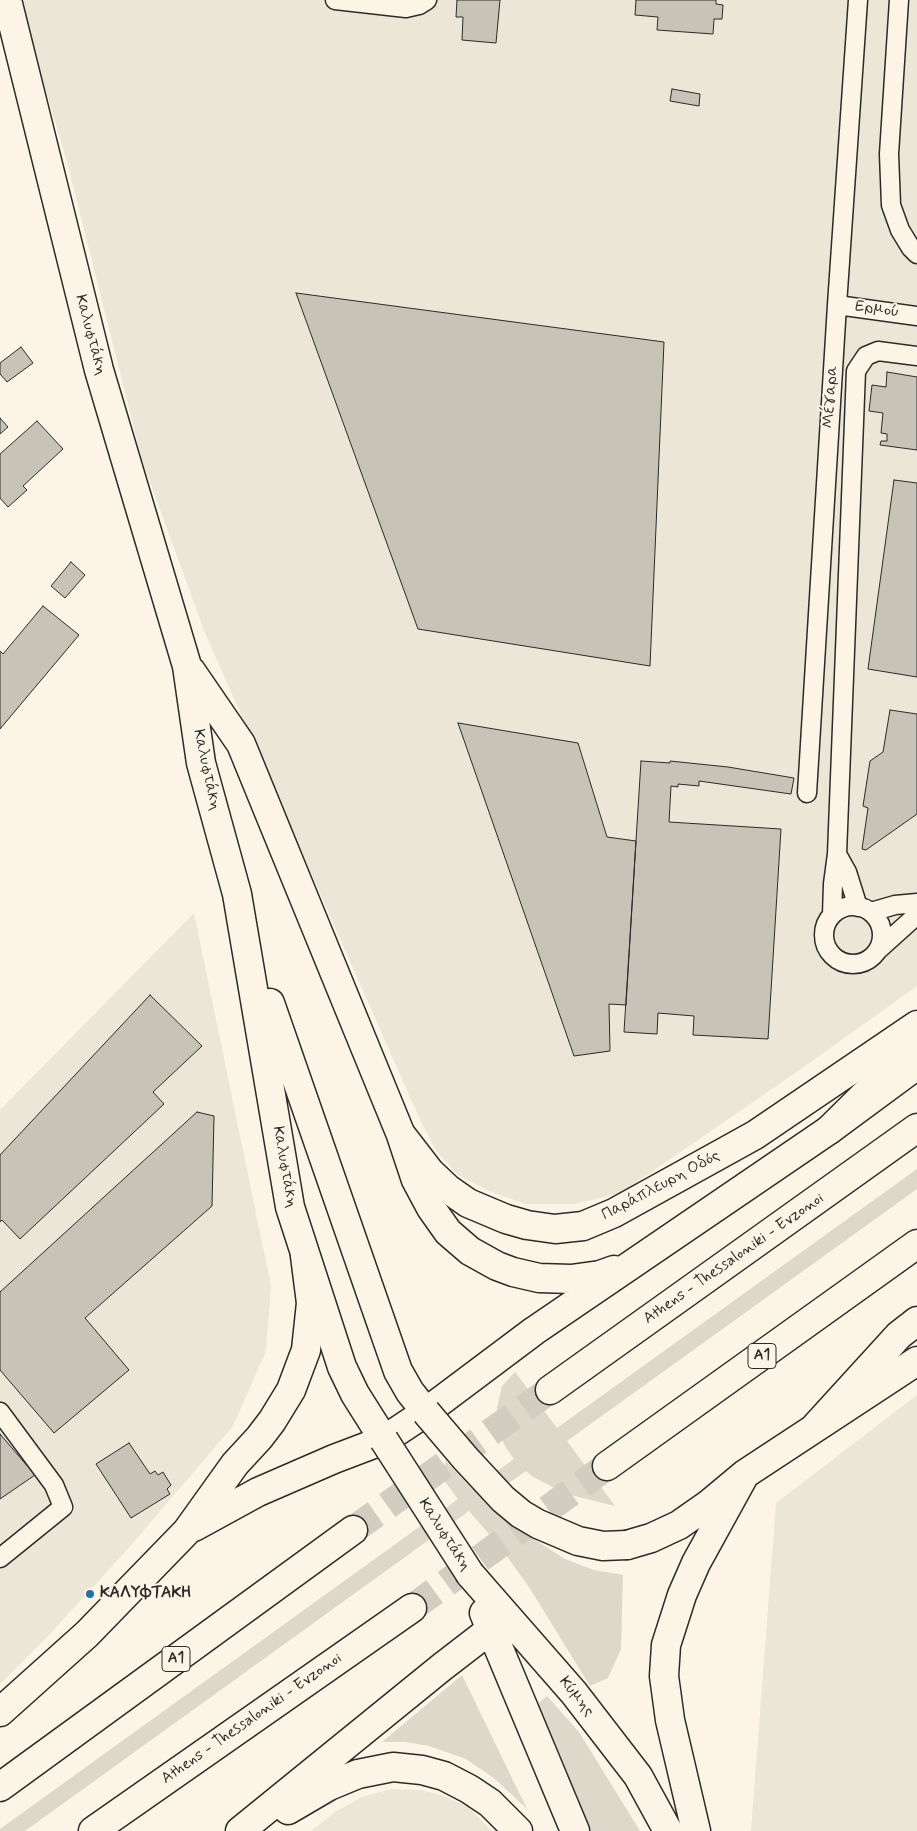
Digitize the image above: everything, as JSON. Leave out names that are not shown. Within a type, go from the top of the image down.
[{"type":"main road","name":"Καλυφτάκη","points":[[7,0],[99,370],[187,666],[201,763],[237,894],[290,1208],[342,1367],[355,1394],[470,1574]]},
{"type":"main road","name":"Καλυφτάκη","points":[[187,666],[240,744],[401,1135]]},
{"type":"main road","points":[[237,894],[278,1029],[398,1371],[410,1392],[477,1472],[503,1499],[521,1514],[538,1524],[578,1541],[603,1546],[627,1545],[651,1538],[679,1525],[709,1504],[745,1474],[917,1361]]},
{"type":"main road","name":"Παράπλευρη Οδός","points":[[401,1135],[430,1172],[448,1189],[468,1203],[526,1225],[555,1229],[584,1226],[614,1213],[755,1135],[917,1024]]},
{"type":"main road","points":[[829,1130],[917,1043]]},
{"type":"main road","points":[[187,1531],[258,1492],[334,1459],[384,1440],[426,1412],[520,1341],[829,1130],[917,1066]]},
{"type":"main road","name":"Athens - Thessaloniki - Evzonoi","points":[[550,1390],[917,1128]]},
{"type":"main road","points":[[401,1135],[416,1180],[436,1216],[448,1232],[470,1252],[497,1266],[539,1278],[571,1279],[600,1274],[624,1266],[649,1252]]},
{"type":"main road","name":"Α1","points":[[607,1466],[917,1244]]},
{"type":"main road","points":[[1,1709],[87,1634],[187,1531],[235,1464],[272,1422],[291,1390],[306,1350],[311,1304],[305,1256]]},
{"type":"main road","points":[[816,1426],[898,1335],[917,1321]]},
{"type":"main road","points":[[696,1831],[670,1720],[664,1676],[666,1645],[682,1595],[696,1563],[745,1474]]},
{"type":"main road","name":"Α1","points":[[0,1787],[353,1530]]},
{"type":"main road","name":"Κύμης","points":[[470,1574],[500,1624],[575,1831]]},
{"type":"main road","name":"Athens - Thessaloniki - Evzonoi","points":[[93,1831],[412,1608]]},
{"type":"main road","points":[[240,1831],[442,1667],[500,1624]]},
{"type":"main road","name":"Κύμης","points":[[500,1624],[574,1693],[638,1776],[668,1831]]},
{"type":"main road","points":[[256,1831],[329,1786],[358,1774],[394,1768],[422,1770],[453,1780],[490,1803],[518,1831]]},
{"type":"lane","points":[[335,0],[406,8],[427,0]]},
{"type":"lane","name":"Μέγαρα","points":[[807,793],[858,0]]},
{"type":"lane","points":[[899,0],[888,154],[891,205],[900,230],[917,254]]},
{"type":"lane","name":"Ερμού","points":[[837,305],[917,316]]},
{"type":"lane","points":[[832,915],[833,884],[837,854],[856,371],[866,356],[878,351],[917,356]]},
{"type":"lane","points":[[837,854],[864,909],[880,923],[882,937],[878,950]]},
{"type":"lane","points":[[917,903],[864,909],[844,907],[832,915],[825,927],[824,941],[830,953],[841,962],[855,964],[868,960],[917,914]]},
{"type":"lane","points":[[0,1412],[54,1484],[63,1507],[0,1558]]},
{"type":"shaded area","points":[[19,0],[917,0],[917,986],[621,1193],[575,1204],[526,1204],[489,1191],[458,1175],[437,1152],[421,1122],[205,633],[142,460],[67,162]]},
{"type":"shaded area","points":[[194,913],[271,1286],[266,1351],[233,1426],[125,1552],[47,1637],[0,1684],[0,1110]]},
{"type":"shaded area","points":[[917,1169],[917,1189],[567,1441],[615,1506],[567,1494],[533,1477],[526,1471],[483,1501],[521,1531],[565,1559],[594,1570],[623,1575],[621,1649],[608,1678],[590,1686],[529,1587],[500,1547],[469,1511],[25,1831],[0,1831],[0,1829],[458,1499],[440,1475],[446,1461],[472,1489],[514,1459],[506,1448],[496,1426],[497,1408],[502,1386],[515,1372],[557,1428]]},
{"type":"shaded area","points":[[917,1395],[917,1831],[751,1831],[776,1503]]},
{"type":"shaded area","points":[[462,1675],[527,1809],[495,1779],[466,1759],[429,1746],[405,1742],[382,1742]]},
{"type":"shaded area","points":[[547,1696],[579,1732],[640,1831],[589,1831],[529,1712]]},
{"type":"shaded area","points":[[391,1789],[421,1790],[444,1796],[468,1807],[492,1831],[311,1831],[335,1812],[362,1797]]},
{"type":"building","points":[[457,0],[500,0],[496,43],[462,40],[463,17],[456,17]]},
{"type":"building","points":[[636,0],[716,0],[716,4],[723,5],[722,19],[714,19],[713,34],[657,30],[658,17],[635,15]]},
{"type":"building","points":[[672,89],[700,94],[699,106],[670,101]]},
{"type":"building","points":[[296,293],[664,342],[650,666],[418,629]]},
{"type":"building","points":[[21,347],[33,363],[7,382],[0,374],[0,363]]},
{"type":"building","points":[[887,372],[917,377],[917,450],[880,445],[881,441],[887,441],[887,434],[881,433],[883,413],[869,411],[872,385],[886,387]]},
{"type":"building","points":[[0,418],[8,427],[0,434]]},
{"type":"building","points":[[37,421],[63,449],[23,486],[27,490],[8,507],[0,498],[0,454]]},
{"type":"building","points":[[894,480],[917,483],[917,677],[868,669]]},
{"type":"building","points":[[71,562],[85,575],[65,598],[51,586]]},
{"type":"building","points":[[43,606],[79,635],[0,729],[0,651],[3,654]]},
{"type":"building","points":[[890,710],[917,714],[917,814],[866,850],[862,849],[868,808],[863,806],[870,761],[883,752]]},
{"type":"building","points":[[458,723],[578,743],[607,837],[636,841],[626,1005],[609,1004],[610,1051],[574,1056]]},
{"type":"building","points":[[641,761],[670,763],[670,761],[728,767],[794,778],[791,794],[699,781],[699,786],[678,784],[678,787],[671,786],[669,822],[781,829],[768,1039],[693,1035],[694,1016],[658,1013],[657,1034],[624,1032]]},
{"type":"building","points":[[150,995],[202,1046],[153,1092],[164,1104],[20,1239],[2,1220],[0,1222],[0,1155]]},
{"type":"building","points":[[197,1112],[214,1116],[212,1206],[85,1318],[129,1370],[54,1433],[0,1370],[0,1292]]},
{"type":"building","points":[[0,1434],[35,1475],[0,1499]]},
{"type":"building","points":[[129,1443],[150,1474],[155,1471],[158,1475],[163,1472],[171,1485],[167,1489],[170,1494],[131,1518],[96,1464]]},
{"type":"tunnel","points":[[353,1530],[550,1390]]},
{"type":"tunnel","points":[[412,1608],[607,1466]]},
{"type":"place","name":"ΚΑΛΥΦΤΑΚΗ","points":[[90,1594]]}]
